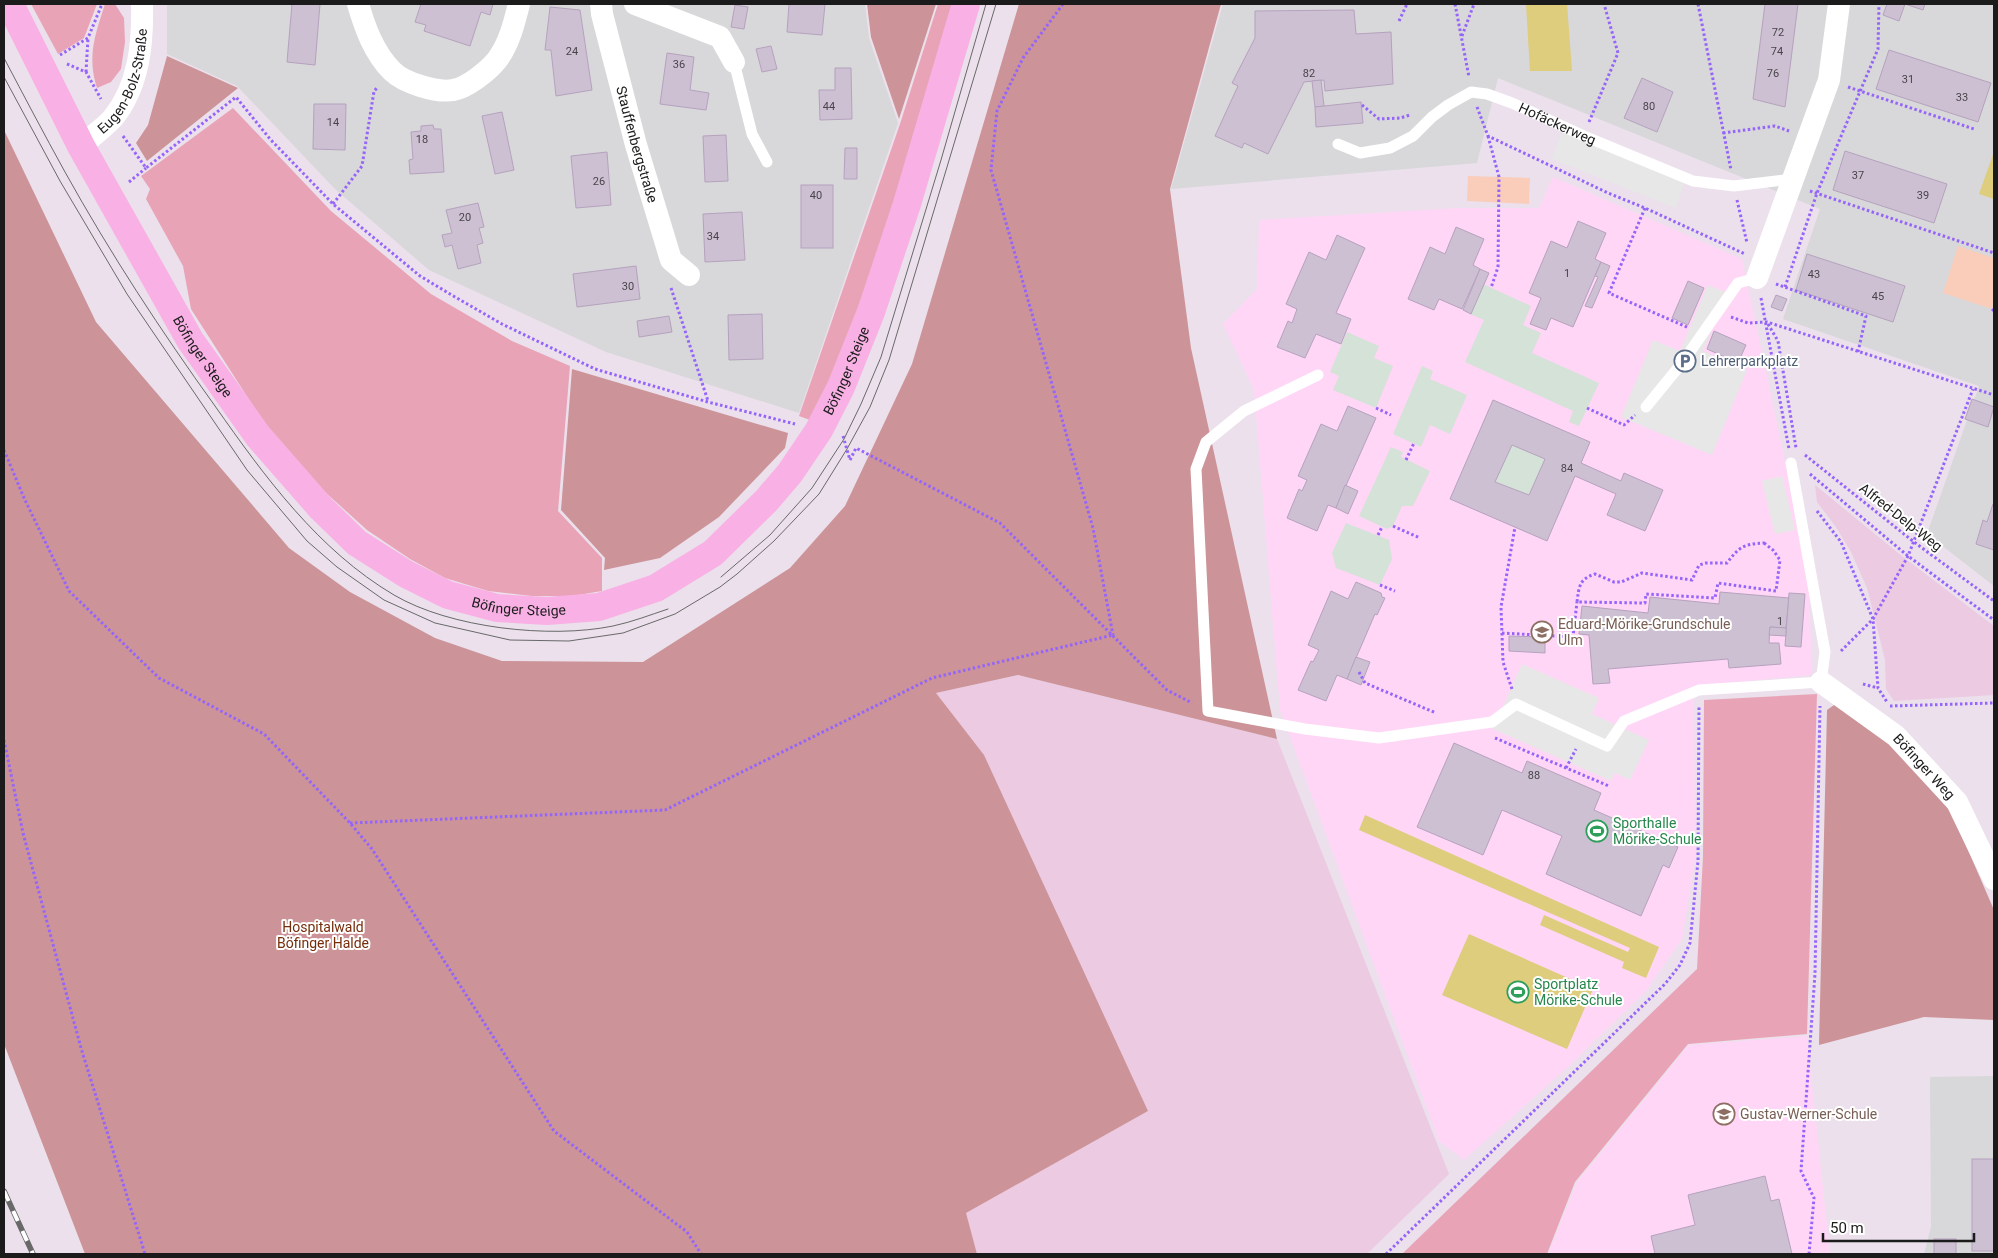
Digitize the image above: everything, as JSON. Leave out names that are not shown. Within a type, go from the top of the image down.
[{"type":"street","name":"Böfinger Steige","points":[[10,4],[81,146],[190,340],[258,436],[320,508],[358,543],[406,574],[448,595],[497,608],[547,611],[599,607],[656,588],[713,553],[790,473],[819,430],[841,387],[871,312],[907,204],[966,4]]},
{"type":"street","name":"Eugen-Bolz-Straße","points":[[81,146],[112,119],[132,82],[142,44],[142,4]]},
{"type":"street","points":[[358,4],[368,35],[380,56],[394,73],[420,86],[452,91],[469,85],[496,61],[511,34],[519,4]]},
{"type":"street","name":"Stauffenbergstraße","points":[[601,4],[636,145],[671,260]]},
{"type":"street","points":[[635,4],[720,37],[734,62]]},
{"type":"street","points":[[1756,278],[1829,80],[1839,4]]},
{"type":"street","points":[[671,260],[689,275]]},
{"type":"street","name":"Böfinger Weg","points":[[1821,682],[1896,736],[1957,802],[1994,879]]},
{"type":"lane","points":[[734,62],[752,134],[767,162]]},
{"type":"lane","points":[[1338,144],[1360,153],[1390,148],[1413,136],[1432,117],[1471,92]]},
{"type":"lane","name":"Hofäckerweg","points":[[1471,92],[1487,94],[1512,103],[1584,136],[1693,181],[1734,186],[1793,178]]},
{"type":"lane","points":[[1646,407],[1703,334],[1716,312],[1738,283],[1756,278]]},
{"type":"lane","points":[[1318,375],[1244,411],[1206,442],[1196,469],[1208,710],[1305,729],[1379,738],[1492,722],[1516,704],[1607,746],[1624,721],[1700,690],[1821,682],[1826,652],[1791,463]]},
{"type":"path","points":[[86,72],[88,38],[102,4]]},
{"type":"path","points":[[1063,4],[1023,58],[997,111],[991,170],[1093,528],[1113,635]]},
{"type":"path","points":[[1399,21],[1407,4]]},
{"type":"path","points":[[1455,4],[1471,92],[1488,136],[1499,177],[1498,267],[1491,288]]},
{"type":"path","points":[[1462,37],[1474,4]]},
{"type":"path","points":[[1584,136],[1618,53],[1604,4]]},
{"type":"path","points":[[1488,136],[1750,257],[1698,4]]},
{"type":"path","points":[[1858,352],[1866,316],[1785,287],[1817,192],[1861,93],[1878,49],[1880,4]]},
{"type":"path","points":[[54,59],[88,38]]},
{"type":"path","points":[[1861,93],[1974,129]]},
{"type":"path","points":[[112,119],[146,168],[236,97],[270,139],[333,204],[420,276],[502,324],[595,368],[708,402],[819,430]]},
{"type":"path","points":[[1362,105],[1378,119],[1400,118],[1422,112],[1432,117]]},
{"type":"path","points":[[333,204],[362,166],[371,110]]},
{"type":"path","points":[[1723,132],[1776,126],[1808,138]]},
{"type":"path","points":[[1817,192],[1994,253]]},
{"type":"path","points":[[1644,208],[1610,293],[1703,334]]},
{"type":"path","points":[[671,260],[672,290],[708,402]]},
{"type":"path","points":[[1756,278],[1767,322],[1791,463],[1800,466],[1908,556],[1994,620]]},
{"type":"path","points":[[1716,312],[1748,323],[1767,322],[1994,395]]},
{"type":"path","name":"Alfred-Delp-Weg","points":[[1767,322],[1778,341],[1796,448],[1914,542],[1994,601]]},
{"type":"path","points":[[1826,652],[1839,652],[1873,619],[1908,556],[1973,389]]},
{"type":"path","points":[[1587,408],[1624,425],[1646,407]]},
{"type":"path","points":[[1376,408],[1391,415]]},
{"type":"path","points":[[1406,460],[1414,443]]},
{"type":"path","points":[[856,448],[1000,522],[1167,690],[1208,710]]},
{"type":"path","points":[[4,450],[24,498],[69,591],[159,678],[264,734],[350,823],[372,849],[554,1131],[687,1232],[701,1254]]},
{"type":"path","points":[[1813,507],[1841,542],[1873,619],[1878,688],[1890,706],[1994,703]]},
{"type":"path","points":[[1392,526],[1420,538]]},
{"type":"path","points":[[1378,535],[1382,527]]},
{"type":"path","points":[[1515,527],[1501,607],[1503,662],[1516,704]]},
{"type":"path","points":[[1502,633],[1573,637],[1577,602],[1580,586],[1586,576],[1595,574],[1614,582],[1621,582],[1642,573],[1692,580],[1698,565],[1727,563],[1735,552],[1747,544],[1764,544],[1773,550],[1780,560],[1776,591],[1718,583],[1715,598],[1646,594],[1645,604],[1577,602]]},
{"type":"path","points":[[1380,585],[1395,591]]},
{"type":"path","points":[[350,823],[665,810],[932,678],[1113,635]]},
{"type":"path","points":[[1359,672],[1365,683],[1609,786]]},
{"type":"path","points":[[1809,1254],[1814,1198],[1801,1171],[1815,974],[1821,682]]},
{"type":"path","points":[[1386,1254],[1665,984],[1680,965],[1690,943],[1698,861],[1700,690]]},
{"type":"path","points":[[1566,768],[1582,735]]},
{"type":"path","points":[[4,740],[23,833],[79,1038],[145,1254]]},
{"type":"shaded area","points":[[31,4],[97,4],[84,38],[58,54]]},
{"type":"shaded area","points":[[105,4],[115,4],[124,18],[125,42],[121,69],[111,82],[97,88],[92,56],[95,36]]},
{"type":"shaded area","points":[[167,4],[865,4],[869,38],[898,123],[799,413],[606,352],[429,270],[335,189],[237,86],[167,54]]},
{"type":"shaded area","points":[[938,4],[955,4],[913,150],[845,349],[810,420],[799,416],[900,124]]},
{"type":"shaded area","points":[[1223,4],[1994,4],[1994,586],[1927,534],[1979,386],[1783,319],[1820,209],[1498,78],[1477,163],[1171,189]]},
{"type":"shaded area","points":[[1526,4],[1567,4],[1572,71],[1530,71]]},
{"type":"shaded area","points":[[233,108],[331,211],[431,294],[512,341],[570,366],[558,511],[602,558],[602,591],[572,596],[532,596],[488,591],[445,578],[410,559],[367,530],[315,483],[264,423],[191,309],[183,266],[146,199],[150,189],[141,176]]},
{"type":"shaded area","points":[[1563,128],[1686,178],[1676,208],[1552,159]]},
{"type":"shaded area","points":[[1994,152],[1994,199],[1979,194]]},
{"type":"shaded area","points":[[1468,176],[1530,178],[1529,204],[1467,201]]},
{"type":"shaded area","name":"Eduard-Mörike-Grundschule Ulm","points":[[1553,177],[1742,259],[1784,456],[1809,590],[1812,675],[1694,686],[1695,860],[1682,939],[1646,991],[1569,1066],[1464,1160],[1439,1141],[1280,710],[1254,390],[1223,324],[1257,289],[1259,220],[1458,208],[1539,208]]},
{"type":"shaded area","points":[[1958,246],[1994,258],[1994,301],[1992,309],[1943,293]]},
{"type":"shaded area","points":[[1483,284],[1531,306],[1523,325],[1541,333],[1532,353],[1599,383],[1579,426],[1569,422],[1573,411],[1465,362],[1484,320],[1470,314]]},
{"type":"shaded area","name":"Lehrerparkplatz","points":[[1708,285],[1728,293],[1703,351],[1747,370],[1712,455],[1621,417],[1653,340],[1680,351]]},
{"type":"shaded area","points":[[1347,332],[1379,346],[1374,358],[1393,366],[1376,408],[1333,390],[1339,376],[1330,372]]},
{"type":"shaded area","points":[[1422,366],[1433,371],[1430,379],[1467,395],[1450,434],[1430,425],[1421,447],[1393,434]]},
{"type":"shaded area","points":[[1512,445],[1545,459],[1529,495],[1495,482]]},
{"type":"shaded area","points":[[1391,447],[1403,452],[1401,457],[1430,471],[1413,506],[1402,506],[1393,526],[1387,529],[1359,516]]},
{"type":"shaded area","points":[[1782,476],[1795,530],[1775,534],[1762,481]]},
{"type":"shaded area","points":[[1815,485],[1903,557],[1994,626],[1994,695],[1894,701],[1886,689],[1885,660],[1867,588],[1851,552],[1836,527],[1817,502]]},
{"type":"shaded area","points":[[1346,523],[1389,540],[1392,559],[1380,585],[1336,568],[1332,553]]},
{"type":"shaded area","points":[[1522,664],[1599,698],[1592,714],[1649,740],[1630,780],[1615,773],[1611,781],[1493,729]]},
{"type":"shaded area","points":[[1018,675],[1277,739],[1449,1174],[1367,1254],[977,1254],[965,1213],[1148,1111],[936,693]]},
{"type":"shaded area","points":[[1817,694],[1807,1034],[1688,1044],[1575,1182],[1547,1254],[1402,1254],[1697,969],[1703,857],[1704,700]]},
{"type":"shaded area","points":[[1365,815],[1659,947],[1646,978],[1622,968],[1624,962],[1540,925],[1544,915],[1628,952],[1630,948],[1359,830]]},
{"type":"shaded area","name":"Sportplatz Mörike-Schule","points":[[1469,934],[1593,989],[1567,1049],[1442,995]]},
{"type":"shaded area","name":"Gustav-Werner-Schule","points":[[1807,1036],[1830,1254],[1548,1254],[1577,1182],[1689,1045]]},
{"type":"shaded area","points":[[1994,1076],[1994,1254],[1924,1254],[1931,1227],[1930,1077]]},
{"type":"green space","points":[[867,4],[936,4],[899,119],[871,37]]},
{"type":"green space","name":"Hospitalwald Böfinger Halde","points":[[1019,4],[1221,4],[1170,189],[1191,348],[1277,739],[1018,675],[936,693],[984,755],[1148,1111],[966,1213],[977,1254],[85,1254],[4,1044],[4,130],[96,322],[289,548],[350,592],[435,638],[502,661],[643,662],[790,568],[845,506],[912,364]]},
{"type":"green space","points":[[167,56],[238,88],[147,161],[136,143],[148,125]]},
{"type":"green space","points":[[572,369],[788,433],[785,448],[719,517],[660,558],[604,570],[605,558],[561,510]]},
{"type":"green space","points":[[1837,703],[1899,752],[1952,813],[1994,910],[1994,1020],[1924,1017],[1819,1045],[1827,710]]},
{"type":"building","points":[[292,4],[320,4],[315,65],[287,62]]},
{"type":"building","points":[[421,4],[493,4],[490,15],[481,12],[470,46],[424,31],[426,25],[415,22]]},
{"type":"building","points":[[789,4],[825,4],[822,35],[787,32]]},
{"type":"building","points":[[1765,4],[1798,4],[1785,107],[1753,99]]},
{"type":"building","points":[[1887,4],[1905,4],[1899,21],[1883,15]]},
{"type":"building","points":[[1905,4],[1925,4],[1923,10]]},
{"type":"building","points":[[735,5],[748,7],[744,29],[731,27]]},
{"type":"building","points":[[550,7],[580,10],[592,90],[556,96],[551,50],[545,50]]},
{"type":"building","points":[[1354,10],[1356,34],[1391,32],[1393,84],[1325,91],[1324,80],[1304,82],[1268,154],[1244,143],[1242,148],[1215,136],[1238,86],[1232,83],[1255,38],[1255,11]]},
{"type":"building","points":[[771,46],[777,69],[762,72],[756,49]]},
{"type":"building","points":[[1889,50],[1991,83],[1978,122],[1876,89]]},
{"type":"building","points":[[667,53],[694,57],[690,90],[709,93],[706,110],[660,104]]},
{"type":"building","points":[[835,68],[851,68],[852,119],[820,120],[819,90],[835,90]]},
{"type":"building","points":[[1642,78],[1673,92],[1657,132],[1624,118]]},
{"type":"building","points":[[1321,80],[1324,106],[1315,107],[1312,81]]},
{"type":"building","points":[[1361,102],[1363,123],[1316,127],[1315,107]]},
{"type":"building","points":[[314,104],[346,104],[345,150],[313,149]]},
{"type":"building","points":[[502,112],[514,170],[495,174],[482,116]]},
{"type":"building","points":[[433,125],[434,129],[441,129],[444,172],[410,174],[409,160],[413,159],[411,132],[421,131],[421,126]]},
{"type":"building","points":[[726,135],[728,181],[705,182],[703,136]]},
{"type":"building","points":[[845,148],[857,148],[857,179],[844,179]]},
{"type":"building","points":[[1845,151],[1947,184],[1934,223],[1833,190]]},
{"type":"building","points":[[607,152],[611,205],[576,208],[571,156]]},
{"type":"building","points":[[801,185],[833,185],[833,248],[801,248]]},
{"type":"building","points":[[478,203],[484,227],[479,228],[483,243],[477,245],[481,263],[458,269],[452,245],[445,247],[442,235],[452,233],[446,210]]},
{"type":"building","points":[[742,212],[745,260],[705,262],[703,214]]},
{"type":"building","points":[[1578,221],[1606,233],[1595,259],[1601,262],[1573,327],[1551,318],[1546,330],[1530,324],[1541,298],[1529,293],[1551,241],[1567,248]]},
{"type":"building","points":[[1456,227],[1484,239],[1473,265],[1480,269],[1462,309],[1439,299],[1434,310],[1408,299],[1430,247],[1445,254]]},
{"type":"building","points":[[1337,235],[1365,248],[1336,313],[1351,319],[1341,344],[1316,334],[1305,358],[1277,347],[1288,321],[1292,323],[1297,309],[1286,304],[1309,252],[1326,260]]},
{"type":"building","points":[[1807,254],[1905,286],[1893,322],[1796,290]]},
{"type":"building","points":[[1601,262],[1610,266],[1592,308],[1585,306],[1598,277],[1595,276]]},
{"type":"building","points":[[636,266],[640,299],[577,307],[573,274]]},
{"type":"building","points":[[1480,269],[1489,273],[1471,314],[1463,310]]},
{"type":"building","points":[[1688,281],[1704,288],[1688,325],[1672,318]]},
{"type":"building","points":[[1776,295],[1787,299],[1782,311],[1771,307]]},
{"type":"building","points":[[762,314],[763,359],[729,360],[728,315]]},
{"type":"building","points":[[669,316],[672,332],[639,337],[637,321]]},
{"type":"building","points":[[1714,331],[1746,345],[1738,363],[1707,349]]},
{"type":"building","points":[[1972,399],[1994,407],[1988,427],[1965,419]]},
{"type":"building","points":[[1493,400],[1590,442],[1581,463],[1621,481],[1624,473],[1663,490],[1645,531],[1607,515],[1616,494],[1575,476],[1547,541],[1450,499]],"holes":[[[1512,445],[1545,459],[1529,495],[1495,482]]]},
{"type":"building","points":[[1348,406],[1376,418],[1336,508],[1328,505],[1317,531],[1287,518],[1299,489],[1302,491],[1307,480],[1298,476],[1321,424],[1337,431]]},
{"type":"building","points":[[1345,485],[1358,491],[1348,514],[1336,508]]},
{"type":"building","points":[[1993,504],[1994,550],[1976,544],[1983,520],[1987,522]]},
{"type":"building","points":[[1356,582],[1381,593],[1382,597],[1385,598],[1377,615],[1375,614],[1347,679],[1337,675],[1326,701],[1298,690],[1311,661],[1313,662],[1319,650],[1308,645],[1331,591],[1348,599]]},
{"type":"building","points":[[1720,592],[1789,598],[1786,628],[1770,627],[1769,643],[1779,643],[1781,664],[1729,668],[1728,659],[1608,669],[1610,683],[1593,684],[1589,635],[1579,634],[1582,606],[1648,613],[1650,597],[1719,604]]},
{"type":"building","points":[[1789,593],[1805,594],[1801,647],[1785,646]]},
{"type":"building","points":[[1770,627],[1786,628],[1786,636],[1769,635]]},
{"type":"building","points":[[1509,636],[1545,637],[1545,653],[1509,651]]},
{"type":"building","points":[[1356,657],[1370,662],[1361,685],[1347,679]]},
{"type":"building","name":"Sporthalle Mörike-Schule","points":[[1454,743],[1522,773],[1527,761],[1601,793],[1594,810],[1678,847],[1669,868],[1663,865],[1641,916],[1546,874],[1562,836],[1502,810],[1483,855],[1417,827]]},
{"type":"building","points":[[1972,1159],[1994,1159],[1994,1251],[1972,1251]]},
{"type":"building","points":[[1765,1176],[1771,1201],[1779,1199],[1792,1254],[1655,1254],[1651,1236],[1695,1225],[1688,1195]]},
{"type":"building","points":[[1934,1239],[1956,1239],[1956,1254],[1934,1254]]},
{"type":"tram line","points":[[721,577],[770,535],[812,488],[844,439],[861,404],[881,357],[986,4]]},
{"type":"tram line","points":[[4,77],[60,181],[127,294],[247,470],[307,541],[337,567],[384,600],[435,623],[510,640],[569,641],[623,633],[675,614],[720,587],[737,574],[774,541],[819,494],[870,407],[889,360],[996,4]]},
{"type":"tram line","points":[[4,58],[82,202],[118,262],[175,349],[253,459],[295,510],[341,556],[367,577],[394,595],[417,606],[443,616],[501,628],[531,631],[588,630],[613,626],[668,609]]},
{"type":"railway","points":[[4,1191],[33,1254]]},
{"type":"place","name":"Lehrerparkplatz","points":[[1685,361]]},
{"type":"place","name":"Eduard-Mörike-Grundschule Ulm","points":[[1542,632]]},
{"type":"place","name":"Sporthalle Mörike-Schule","points":[[1597,831]]},
{"type":"place","name":"Sportplatz Mörike-Schule","points":[[1518,992]]},
{"type":"place","name":"Gustav-Werner-Schule","points":[[1724,1114]]}]
